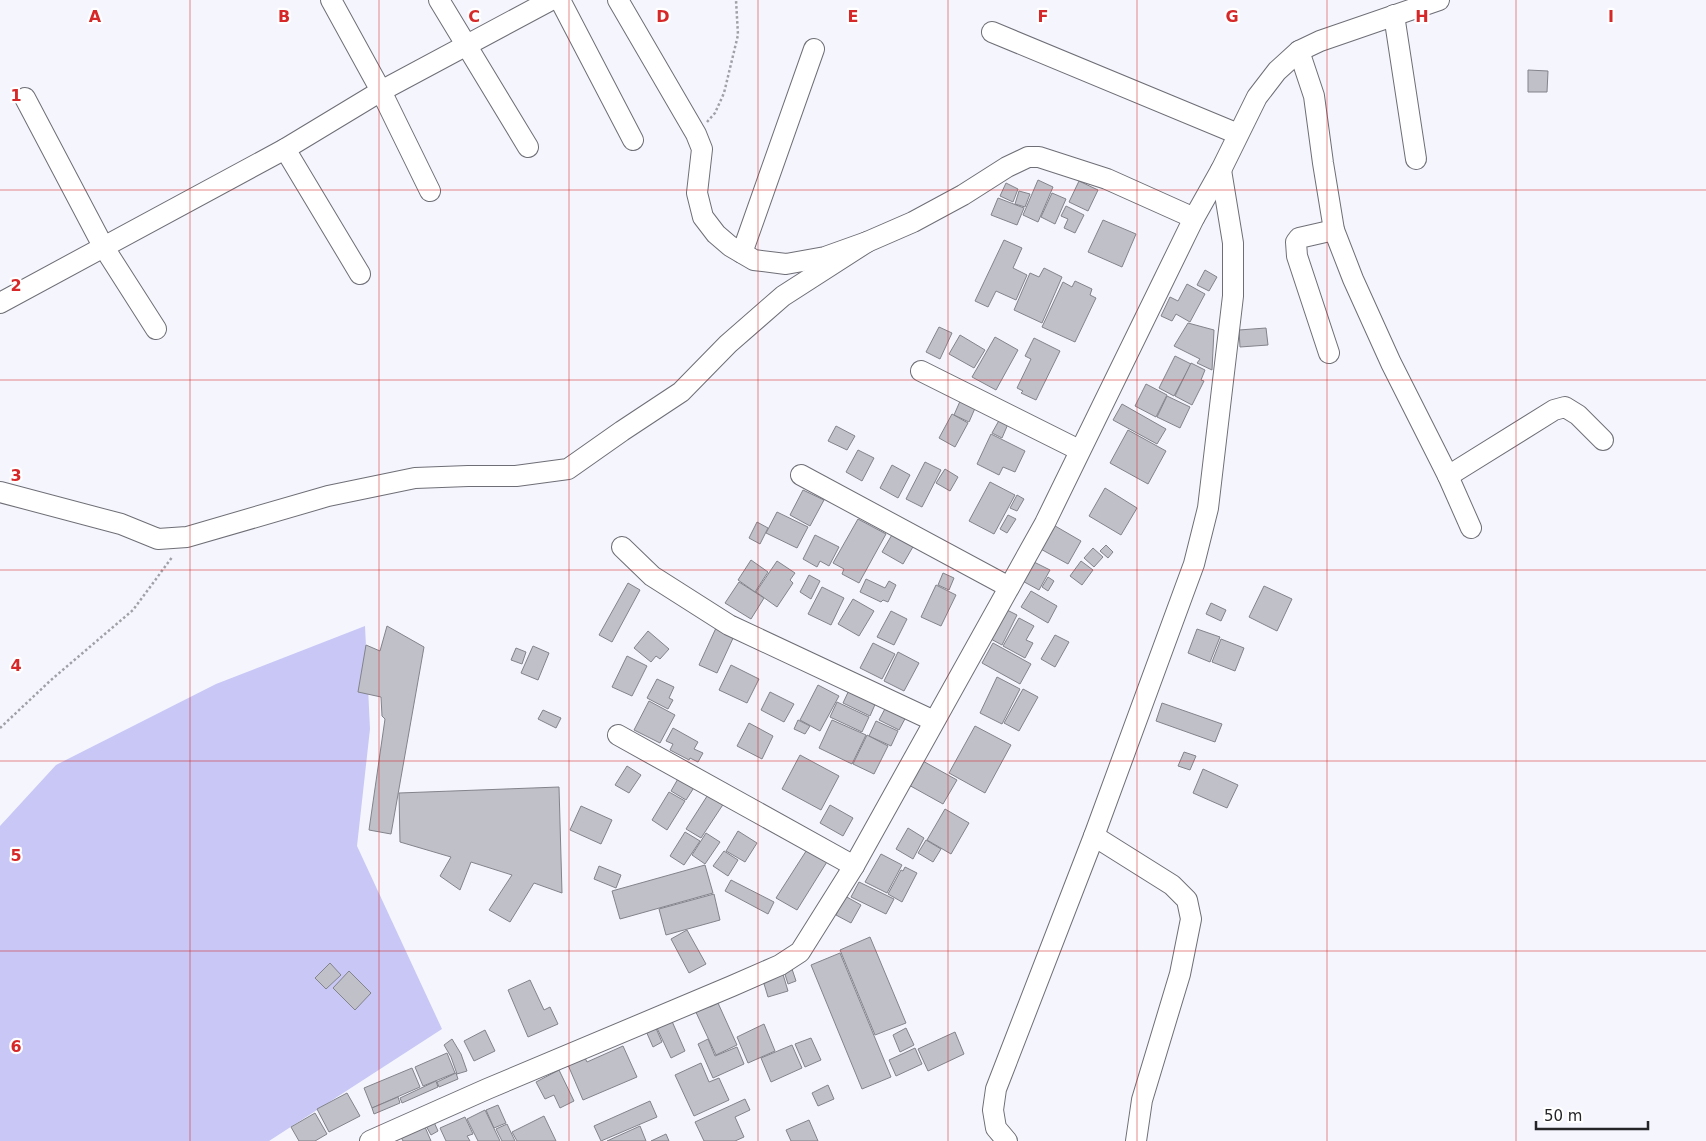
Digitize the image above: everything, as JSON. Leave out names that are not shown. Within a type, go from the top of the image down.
[{"type":"street","points":[[331,0],[381,91],[430,191]]},
{"type":"street","points":[[439,0],[528,147]]},
{"type":"street","points":[[0,303],[285,149],[381,91],[551,0]]},
{"type":"street","points":[[560,0],[633,140]]},
{"type":"street","points":[[618,0],[696,134],[702,150],[697,193],[703,217],[716,234],[730,246],[754,260],[786,264],[824,257],[867,242],[913,222],[1007,167],[1028,157],[1039,157],[1107,179],[1194,218]]},
{"type":"street","points":[[370,1141],[487,1089],[780,965],[800,952],[854,866],[1045,523],[1194,218],[1221,170],[1257,96],[1277,71],[1299,51],[1320,40],[1439,0]]},
{"type":"street","points":[[1394,16],[1416,160]]},
{"type":"street","points":[[992,32],[1238,134]]},
{"type":"street","points":[[742,253],[814,49]]},
{"type":"street","points":[[1299,51],[1314,96],[1334,230],[1353,279],[1391,363],[1448,476],[1471,528]]},
{"type":"street","points":[[25,98],[103,246],[156,329]]},
{"type":"street","points":[[285,149],[360,274]]},
{"type":"street","points":[[1007,1141],[996,1128],[993,1110],[996,1089],[1094,836],[1194,564],[1208,508],[1233,296],[1233,243],[1221,170]]},
{"type":"street","points":[[1329,353],[1297,256],[1296,242],[1299,238],[1334,230]]},
{"type":"street","points":[[0,492],[121,524],[158,539],[187,537],[328,496],[415,478],[516,476],[568,469],[681,392],[728,344],[783,296],[867,242]]},
{"type":"street","points":[[921,371],[1080,450]]},
{"type":"street","points":[[1448,476],[1554,410],[1565,407],[1578,415],[1603,440]]},
{"type":"street","points":[[801,475],[1009,587]]},
{"type":"street","points":[[622,547],[652,576],[729,625],[934,721]]},
{"type":"street","points":[[618,735],[854,866]]},
{"type":"street","points":[[1094,836],[1172,885],[1187,900],[1191,919],[1180,974],[1142,1100],[1136,1141]]},
{"type":"path","points":[[696,134],[715,113],[724,93],[738,36],[736,0]]},
{"type":"path","points":[[0,728],[133,610],[187,537]]},
{"type":"shaded area","points":[[365,626],[370,729],[357,846],[442,1029],[269,1141],[0,1141],[0,826],[56,765],[216,684]]},
{"type":"building","points":[[1528,70],[1548,71],[1547,92],[1528,92]]},
{"type":"building","points":[[1038,180],[1053,187],[1038,222],[1023,215]]},
{"type":"building","points":[[1079,181],[1098,190],[1088,211],[1069,202]]},
{"type":"building","points":[[1006,183],[1018,189],[1013,202],[1000,196]]},
{"type":"building","points":[[1019,191],[1030,194],[1025,207],[1015,204]]},
{"type":"building","points":[[1052,193],[1066,199],[1055,224],[1041,217]]},
{"type":"building","points":[[998,198],[1024,208],[1017,225],[991,215]]},
{"type":"building","points":[[1066,206],[1084,215],[1075,233],[1064,228],[1068,219],[1061,216]]},
{"type":"building","points":[[1103,220],[1136,234],[1122,267],[1088,252]]},
{"type":"building","points":[[1004,240],[1022,248],[1013,268],[1027,275],[1016,300],[996,291],[988,307],[975,301]]},
{"type":"building","points":[[1044,268],[1062,277],[1042,323],[1014,310],[1030,273],[1039,277]]},
{"type":"building","points":[[1205,270],[1217,277],[1209,291],[1197,285]]},
{"type":"building","points":[[1075,281],[1092,289],[1090,295],[1096,298],[1075,342],[1042,327],[1063,282],[1072,287]]},
{"type":"building","points":[[1187,284],[1205,294],[1190,322],[1176,314],[1172,321],[1161,316],[1170,297],[1178,301]]},
{"type":"building","points":[[1188,323],[1214,330],[1212,370],[1197,363],[1200,359],[1174,346]]},
{"type":"building","points":[[939,327],[952,333],[940,359],[926,352]]},
{"type":"building","points":[[1266,328],[1268,345],[1240,347],[1239,330]]},
{"type":"building","points":[[960,335],[985,350],[974,368],[949,354]]},
{"type":"building","points":[[995,337],[1018,350],[996,390],[972,377]]},
{"type":"building","points":[[1034,338],[1060,351],[1036,400],[1021,393],[1023,391],[1017,388],[1031,359],[1025,356]]},
{"type":"building","points":[[1175,356],[1191,364],[1174,396],[1159,388]]},
{"type":"building","points":[[1191,363],[1205,370],[1201,380],[1204,381],[1192,405],[1175,396]]},
{"type":"building","points":[[1146,384],[1167,395],[1156,417],[1135,406]]},
{"type":"building","points":[[1167,396],[1190,407],[1180,428],[1157,417]]},
{"type":"building","points":[[961,399],[976,406],[969,422],[954,415]]},
{"type":"building","points":[[1122,404],[1166,429],[1157,444],[1113,420]]},
{"type":"building","points":[[952,414],[968,423],[955,447],[939,438]]},
{"type":"building","points":[[1002,415],[1008,424],[1002,438],[992,433]]},
{"type":"building","points":[[836,426],[855,436],[847,450],[828,441]]},
{"type":"building","points":[[1128,430],[1166,451],[1148,484],[1110,463]]},
{"type":"building","points":[[991,434],[1025,451],[1015,472],[1003,467],[999,475],[977,464]]},
{"type":"building","points":[[858,450],[874,458],[862,481],[846,472]]},
{"type":"building","points":[[925,462],[941,470],[922,507],[906,499]]},
{"type":"building","points":[[892,465],[910,475],[898,498],[880,488]]},
{"type":"building","points":[[945,469],[958,477],[950,491],[936,483]]},
{"type":"building","points":[[990,482],[1015,495],[994,534],[969,521]]},
{"type":"building","points":[[1105,488],[1137,508],[1121,535],[1089,516]]},
{"type":"building","points":[[803,490],[824,500],[810,526],[790,515]]},
{"type":"building","points":[[1017,495],[1024,499],[1017,511],[1010,508]]},
{"type":"building","points":[[777,512],[808,527],[797,548],[766,533]]},
{"type":"building","points":[[1008,515],[1016,519],[1007,533],[1000,529]]},
{"type":"building","points":[[858,519],[886,534],[859,583],[842,574],[844,569],[833,563]]},
{"type":"building","points":[[757,522],[768,528],[760,544],[749,538]]},
{"type":"building","points":[[1050,523],[1081,541],[1068,564],[1037,547]]},
{"type":"building","points":[[893,533],[914,545],[903,564],[882,552]]},
{"type":"building","points":[[815,535],[839,547],[829,566],[820,561],[817,567],[803,559]]},
{"type":"building","points":[[1106,545],[1113,552],[1108,558],[1100,551]]},
{"type":"building","points":[[1093,548],[1103,557],[1094,567],[1084,558]]},
{"type":"building","points":[[1028,559],[1050,570],[1039,590],[1017,578]]},
{"type":"building","points":[[751,560],[768,572],[755,592],[738,580]]},
{"type":"building","points":[[777,561],[795,573],[790,580],[793,583],[777,607],[756,592]]},
{"type":"building","points":[[1081,561],[1093,570],[1082,585],[1070,576]]},
{"type":"building","points":[[943,573],[954,578],[949,590],[938,585]]},
{"type":"building","points":[[809,575],[820,581],[811,599],[800,592]]},
{"type":"building","points":[[1048,577],[1054,581],[1048,591],[1042,587]]},
{"type":"building","points":[[866,579],[885,588],[889,581],[896,585],[888,602],[883,600],[881,602],[860,592]]},
{"type":"building","points":[[739,582],[764,598],[751,619],[725,603]]},
{"type":"building","points":[[628,583],[640,590],[612,642],[599,635]]},
{"type":"building","points":[[936,585],[956,595],[941,626],[921,617]]},
{"type":"building","points":[[1264,586],[1292,599],[1277,631],[1249,617]]},
{"type":"building","points":[[822,587],[844,598],[831,625],[808,614]]},
{"type":"building","points":[[1031,591],[1057,606],[1048,623],[1021,607]]},
{"type":"building","points":[[853,599],[874,611],[859,636],[838,624]]},
{"type":"building","points":[[1211,603],[1226,610],[1221,621],[1206,614]]},
{"type":"building","points":[[1005,609],[1017,615],[1002,645],[989,638]]},
{"type":"building","points":[[891,611],[907,619],[894,645],[877,637]]},
{"type":"building","points":[[1019,618],[1034,626],[1026,640],[1033,643],[1025,658],[1003,646]]},
{"type":"building","points":[[387,626],[424,647],[391,834],[369,830],[385,719],[382,716],[381,697],[358,692],[366,645],[380,651]]},
{"type":"building","points":[[716,628],[734,636],[717,673],[699,665]]},
{"type":"building","points":[[1197,629],[1220,637],[1210,662],[1188,653]]},
{"type":"building","points":[[648,631],[669,649],[660,659],[656,656],[651,662],[634,648]]},
{"type":"building","points":[[1055,635],[1069,642],[1055,667],[1041,659]]},
{"type":"building","points":[[1221,639],[1244,648],[1235,671],[1212,662]]},
{"type":"building","points":[[873,643],[895,654],[882,679],[860,668]]},
{"type":"building","points":[[993,643],[1031,664],[1020,684],[982,663]]},
{"type":"building","points":[[533,646],[549,653],[538,680],[521,673]]},
{"type":"building","points":[[516,648],[526,652],[522,664],[511,660]]},
{"type":"building","points":[[898,652],[919,663],[904,691],[884,681]]},
{"type":"building","points":[[627,656],[647,666],[632,696],[612,687]]},
{"type":"building","points":[[731,665],[759,679],[747,703],[719,690]]},
{"type":"building","points":[[997,677],[1020,689],[1002,724],[980,713]]},
{"type":"building","points":[[657,679],[674,687],[669,698],[673,700],[668,709],[647,698]]},
{"type":"building","points":[[818,685],[839,696],[820,731],[800,720]]},
{"type":"building","points":[[850,688],[877,700],[870,716],[843,703]]},
{"type":"building","points":[[1023,689],[1038,697],[1019,731],[1004,723]]},
{"type":"building","points":[[770,692],[794,704],[784,722],[761,710]]},
{"type":"building","points":[[649,701],[675,715],[660,743],[634,730]]},
{"type":"building","points":[[837,702],[869,717],[862,732],[830,717]]},
{"type":"building","points":[[1162,703],[1222,724],[1215,742],[1156,721]]},
{"type":"building","points":[[887,705],[907,715],[899,730],[879,720]]},
{"type":"building","points":[[543,710],[561,718],[556,728],[538,719]]},
{"type":"building","points":[[798,720],[810,726],[805,734],[794,729]]},
{"type":"building","points":[[832,720],[866,735],[852,764],[819,748]]},
{"type":"building","points":[[876,721],[898,731],[891,746],[869,736]]},
{"type":"building","points":[[749,723],[773,736],[762,759],[737,746]]},
{"type":"building","points":[[975,726],[1011,745],[985,793],[949,773]]},
{"type":"building","points":[[673,728],[698,742],[694,749],[703,753],[698,762],[690,758],[689,760],[670,750],[673,744],[666,741]]},
{"type":"building","points":[[867,735],[888,746],[874,774],[853,764]]},
{"type":"building","points":[[1184,752],[1196,756],[1190,770],[1178,766]]},
{"type":"building","points":[[800,755],[839,776],[821,810],[782,789]]},
{"type":"building","points":[[921,760],[957,780],[943,804],[907,784]]},
{"type":"building","points":[[627,766],[641,775],[629,793],[615,785]]},
{"type":"building","points":[[1203,769],[1238,785],[1227,808],[1193,793]]},
{"type":"building","points":[[679,777],[695,786],[686,800],[671,791]]},
{"type":"building","points":[[559,787],[562,893],[534,883],[510,922],[489,910],[512,875],[471,862],[460,890],[440,876],[451,857],[400,842],[399,793]]},
{"type":"building","points":[[711,790],[726,800],[701,838],[686,829]]},
{"type":"building","points":[[669,792],[685,801],[667,830],[652,820]]},
{"type":"building","points":[[830,805],[853,818],[843,836],[820,823]]},
{"type":"building","points":[[581,806],[612,820],[601,844],[570,830]]},
{"type":"building","points":[[945,809],[969,823],[951,854],[927,840]]},
{"type":"building","points":[[908,828],[924,838],[913,859],[896,849]]},
{"type":"building","points":[[738,831],[757,843],[745,862],[726,851]]},
{"type":"building","points":[[685,832],[700,841],[684,865],[670,856]]},
{"type":"building","points":[[706,833],[720,842],[705,864],[692,855]]},
{"type":"building","points":[[926,840],[941,849],[933,862],[918,853]]},
{"type":"building","points":[[810,845],[830,857],[797,910],[776,898]]},
{"type":"building","points":[[724,851],[738,860],[728,876],[713,866]]},
{"type":"building","points":[[881,854],[902,865],[887,893],[865,882]]},
{"type":"building","points":[[705,865],[713,893],[620,919],[612,891]]},
{"type":"building","points":[[599,866],[621,875],[616,888],[594,879]]},
{"type":"building","points":[[905,867],[917,873],[902,902],[888,894],[901,870],[903,871]]},
{"type":"building","points":[[731,880],[774,902],[768,914],[725,891]]},
{"type":"building","points":[[859,882],[894,899],[886,914],[851,897]]},
{"type":"building","points":[[714,894],[720,920],[666,935],[659,909]]},
{"type":"building","points":[[845,896],[861,905],[851,923],[836,915]]},
{"type":"building","points":[[687,930],[706,964],[689,973],[671,939]]},
{"type":"building","points":[[870,937],[906,1023],[875,1035],[840,950]]},
{"type":"building","points":[[840,953],[891,1077],[862,1089],[811,965]]},
{"type":"building","points":[[330,963],[341,975],[326,989],[315,978]]},
{"type":"building","points":[[791,966],[796,981],[788,984],[783,968]]},
{"type":"building","points":[[349,971],[371,993],[355,1010],[333,988]]},
{"type":"building","points":[[782,971],[788,991],[768,997],[762,977]]},
{"type":"building","points":[[530,980],[544,1010],[550,1007],[558,1024],[528,1037],[508,990]]},
{"type":"building","points":[[708,1001],[710,1007],[718,1003],[737,1045],[716,1055],[694,1008]]},
{"type":"building","points":[[671,1019],[685,1051],[671,1058],[656,1026]]},
{"type":"building","points":[[764,1024],[775,1051],[748,1063],[737,1037]]},
{"type":"building","points":[[655,1026],[662,1042],[653,1047],[646,1031]]},
{"type":"building","points":[[906,1028],[914,1045],[900,1052],[893,1035]]},
{"type":"building","points":[[485,1030],[495,1051],[474,1061],[464,1041]]},
{"type":"building","points":[[955,1032],[964,1054],[928,1071],[918,1049]]},
{"type":"building","points":[[811,1038],[821,1060],[805,1067],[795,1044]]},
{"type":"building","points":[[452,1039],[461,1054],[467,1071],[457,1074],[444,1045]]},
{"type":"building","points":[[708,1039],[715,1056],[737,1047],[744,1064],[713,1078],[698,1044]]},
{"type":"building","points":[[792,1045],[802,1068],[771,1082],[761,1058]]},
{"type":"building","points":[[623,1046],[637,1077],[583,1100],[568,1065],[585,1058],[587,1062]]},
{"type":"building","points":[[915,1048],[922,1064],[896,1076],[889,1060]]},
{"type":"building","points":[[447,1053],[455,1073],[423,1086],[415,1067]]},
{"type":"building","points":[[701,1063],[709,1082],[719,1078],[729,1100],[694,1116],[675,1075]]},
{"type":"building","points":[[412,1068],[420,1087],[372,1108],[364,1088]]},
{"type":"building","points":[[559,1070],[574,1101],[560,1108],[554,1095],[545,1099],[536,1082]]},
{"type":"building","points":[[456,1073],[458,1079],[439,1087],[437,1082]]},
{"type":"building","points":[[436,1081],[438,1087],[402,1103],[400,1098]]},
{"type":"building","points":[[828,1085],[834,1099],[818,1106],[812,1093]]},
{"type":"building","points":[[347,1093],[360,1116],[329,1132],[317,1109]]},
{"type":"building","points":[[398,1097],[400,1103],[374,1114],[372,1108]]},
{"type":"building","points":[[745,1099],[750,1110],[735,1117],[744,1137],[735,1141],[704,1141],[695,1122]]},
{"type":"building","points":[[650,1101],[657,1117],[601,1141],[594,1126]]},
{"type":"building","points":[[498,1105],[506,1123],[494,1128],[486,1110]]},
{"type":"building","points":[[485,1110],[500,1141],[478,1141],[467,1119]]},
{"type":"building","points":[[315,1113],[327,1134],[315,1141],[299,1141],[291,1127]]},
{"type":"building","points":[[544,1116],[556,1141],[517,1141],[512,1132]]},
{"type":"building","points":[[465,1117],[473,1134],[467,1136],[470,1141],[446,1141],[440,1128]]},
{"type":"building","points":[[433,1120],[438,1131],[431,1135],[425,1124]]},
{"type":"building","points":[[809,1120],[818,1141],[791,1141],[786,1130]]},
{"type":"building","points":[[507,1124],[515,1141],[502,1141],[496,1129]]},
{"type":"building","points":[[640,1126],[646,1141],[607,1141]]},
{"type":"building","points":[[425,1127],[431,1141],[403,1141],[401,1137]]},
{"type":"building","points":[[666,1134],[669,1141],[651,1141]]}]
